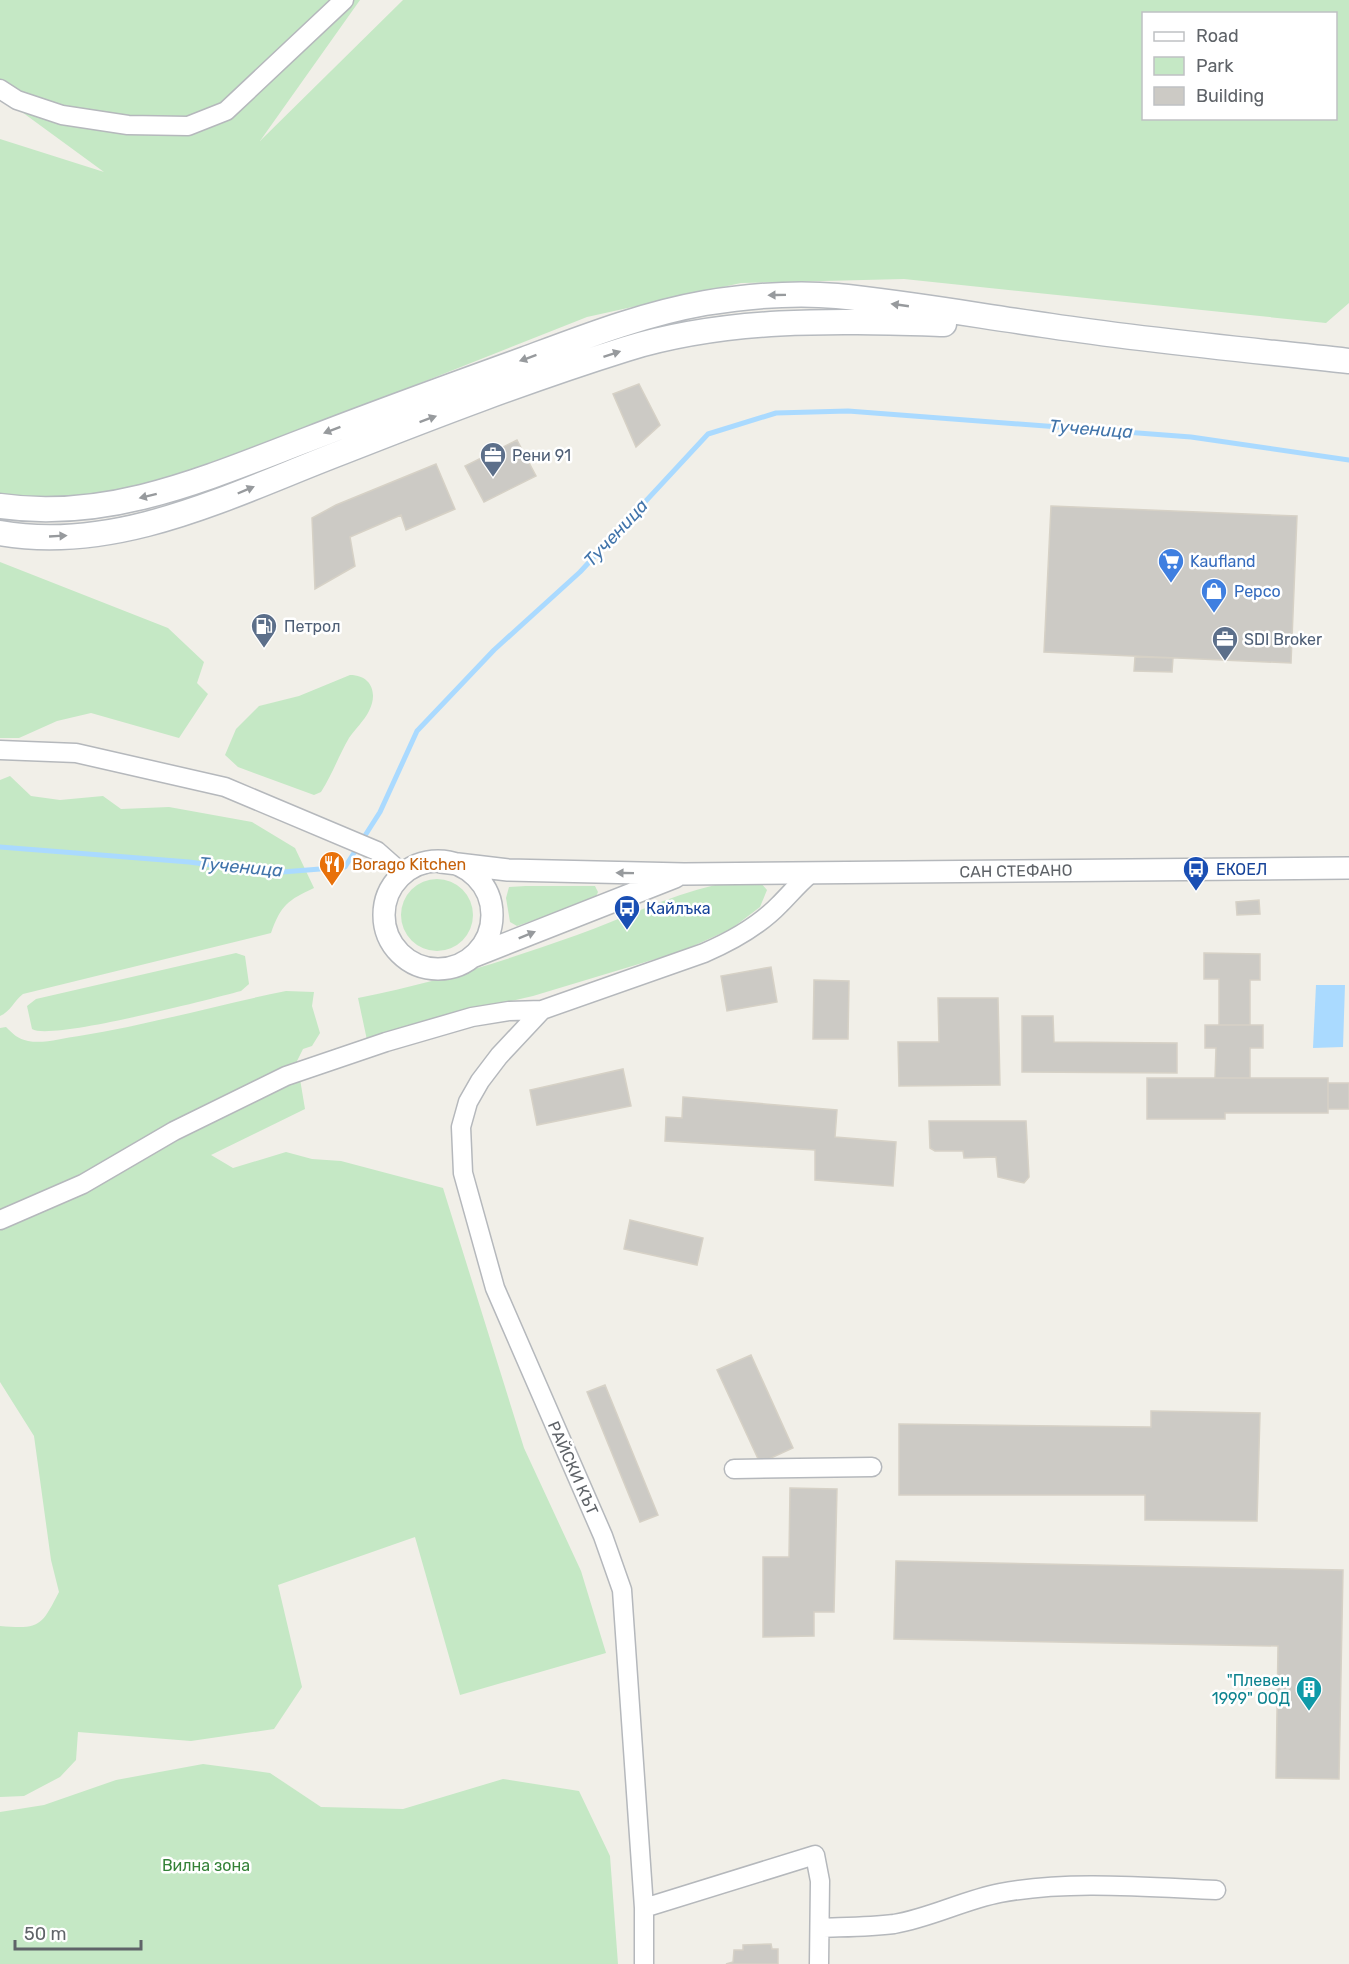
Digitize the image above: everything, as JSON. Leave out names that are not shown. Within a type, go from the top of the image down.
[{"type":"main road","points":[[0,506],[72,509],[101,506],[158,494],[214,476],[386,409],[608,329],[646,317],[704,304],[770,295],[835,296],[1062,328],[1349,361]]},
{"type":"main road","points":[[0,533],[43,537],[69,536],[98,533],[159,521],[220,501],[403,429],[562,371],[628,348],[681,336],[773,323],[825,321],[1062,328]]},
{"type":"street","points":[[0,89],[17,100],[62,115],[128,125],[188,126],[226,111],[344,0]]},
{"type":"street","points":[[0,750],[76,753],[225,787],[377,851],[403,874]]},
{"type":"street","points":[[441,862],[457,865],[471,872],[482,884],[489,898],[492,914],[490,930],[483,945],[472,957],[460,965],[446,969],[431,969],[411,961],[394,947],[388,934],[385,906],[390,892],[403,874],[421,864],[441,862]]},
{"type":"street","name":"САН СТЕФАНО","points":[[441,862],[508,870],[684,874],[1349,868]]},
{"type":"street","name":"САН СТЕФАНО","points":[[472,957],[684,874]]},
{"type":"street","points":[[0,1220],[83,1184],[174,1131],[286,1076],[386,1042],[472,1017],[509,1011],[542,1010],[727,943],[765,917],[810,874]]},
{"type":"street","name":"РАЙСКИ КЪТ","points":[[542,1010],[499,1056],[468,1102],[461,1127],[463,1173],[495,1288],[603,1536],[622,1590],[644,1908],[644,1964]]},
{"type":"street","points":[[734,1468],[872,1467]]},
{"type":"street","points":[[644,1908],[815,1855],[820,1881],[819,1964]]},
{"type":"street","points":[[820,1928],[893,1924],[937,1913],[998,1893],[1035,1888],[1123,1886],[1216,1890]]},
{"type":"green space","points":[[0,0],[360,0],[260,141],[403,0],[1349,0],[1349,303],[1326,323],[904,279],[741,283],[587,317],[181,478],[110,493],[48,498],[0,495],[0,139],[104,172],[0,96]]},
{"type":"green space","points":[[0,562],[168,628],[204,662],[197,683],[208,694],[179,738],[91,713],[57,721],[19,738],[0,738]]},
{"type":"green space","points":[[350,675],[364,678],[368,682],[373,692],[372,705],[349,738],[321,792],[314,795],[238,767],[225,755],[236,729],[259,706],[299,696]]},
{"type":"green space","points":[[10,776],[31,796],[60,800],[103,796],[121,809],[169,807],[252,822],[295,848],[314,888],[287,904],[278,916],[271,933],[23,994],[7,1012],[0,1016],[0,780]]},
{"type":"green space","points":[[444,879],[463,889],[471,901],[473,915],[471,929],[463,941],[451,949],[430,951],[411,941],[403,929],[401,908],[411,889],[423,881]]},
{"type":"green space","points":[[760,882],[767,890],[760,907],[731,929],[682,951],[533,996],[437,1018],[367,1040],[358,998],[496,962],[577,935],[662,901],[697,890],[720,884]]},
{"type":"green space","points":[[595,886],[598,892],[595,899],[517,926],[510,922],[506,898],[509,887]]},
{"type":"green space","points":[[236,953],[245,956],[249,984],[241,991],[98,1024],[45,1031],[32,1029],[27,1006],[36,999]]},
{"type":"green space","points":[[286,991],[314,992],[312,1006],[320,1033],[312,1046],[303,1049],[297,1061],[305,1109],[211,1155],[233,1168],[286,1152],[312,1159],[341,1161],[443,1188],[524,1448],[581,1571],[606,1653],[460,1695],[415,1537],[278,1585],[302,1687],[274,1729],[191,1741],[78,1732],[76,1760],[60,1777],[24,1796],[0,1797],[0,1626],[24,1627],[38,1623],[48,1612],[59,1592],[51,1560],[34,1436],[0,1382],[0,1028],[6,1027],[24,1040],[47,1041],[131,1026]]},
{"type":"green space","name":"Вилна зона","points":[[203,1764],[270,1773],[321,1807],[403,1809],[503,1779],[579,1791],[610,1856],[618,1964],[0,1964],[0,1812],[44,1805],[116,1780]]},
{"type":"water","points":[[1316,985],[1345,985],[1343,1047],[1313,1048]]},
{"type":"building","points":[[639,384],[660,425],[636,447],[613,394]]},
{"type":"building","points":[[517,440],[536,476],[484,502],[465,466]]},
{"type":"building","points":[[436,464],[455,509],[406,530],[401,515],[350,537],[355,566],[315,589],[312,518],[336,505]]},
{"type":"building","name":"Kaufland","points":[[1051,506],[1297,516],[1291,663],[1044,652]]},
{"type":"building","points":[[1135,657],[1173,658],[1172,672],[1134,671]]},
{"type":"building","points":[[1259,900],[1260,914],[1237,915],[1236,902]]},
{"type":"building","points":[[1204,953],[1260,954],[1260,980],[1250,980],[1250,1025],[1219,1025],[1219,979],[1204,979]]},
{"type":"building","points":[[771,967],[777,1002],[727,1011],[721,976]]},
{"type":"building","points":[[814,980],[849,981],[848,1039],[813,1039]]},
{"type":"building","points":[[938,998],[998,998],[1000,1085],[899,1086],[898,1042],[939,1042]]},
{"type":"building","points":[[1022,1016],[1053,1016],[1054,1042],[1177,1043],[1177,1073],[1022,1072]]},
{"type":"building","points":[[1205,1025],[1263,1025],[1263,1048],[1250,1048],[1250,1078],[1215,1078],[1216,1048],[1205,1048]]},
{"type":"building","points":[[623,1069],[631,1106],[537,1125],[530,1090]]},
{"type":"building","points":[[1147,1078],[1328,1078],[1328,1113],[1225,1113],[1225,1119],[1147,1119]]},
{"type":"building","points":[[1328,1083],[1349,1083],[1349,1109],[1328,1109]]},
{"type":"building","points":[[683,1097],[837,1110],[835,1137],[896,1142],[893,1186],[815,1180],[815,1150],[665,1141],[666,1117],[682,1118]]},
{"type":"building","points":[[929,1121],[1026,1121],[1029,1177],[1024,1183],[998,1177],[996,1157],[964,1158],[963,1151],[935,1151],[930,1148]]},
{"type":"building","points":[[630,1220],[703,1238],[697,1265],[624,1249]]},
{"type":"building","points":[[751,1355],[793,1448],[760,1463],[717,1370]]},
{"type":"building","points":[[605,1385],[658,1515],[640,1522],[587,1392]]},
{"type":"building","points":[[1151,1411],[1260,1413],[1257,1521],[1145,1520],[1145,1495],[899,1495],[899,1424],[1151,1427]]},
{"type":"building","points":[[790,1488],[837,1489],[834,1612],[814,1612],[814,1636],[763,1637],[763,1557],[789,1557]]},
{"type":"building","name":"\"Плевен 1999\" ООД","points":[[896,1561],[1343,1570],[1339,1779],[1276,1778],[1278,1646],[894,1639]]},
{"type":"building","points":[[771,1944],[772,1949],[778,1949],[778,1964],[726,1964],[733,1962],[734,1950],[743,1950],[743,1945]]},
{"type":"waterway","name":"Тученица","points":[[0,847],[189,862],[270,873],[345,867],[380,812],[417,731],[494,650],[580,572],[708,434],[776,413],[848,411],[1191,437],[1349,460]]},
{"type":"place","name":"Рени 91","points":[[493,478]]},
{"type":"place","name":"Kaufland","points":[[1171,584]]},
{"type":"place","name":"Pepco","points":[[1214,614]]},
{"type":"place","name":"Петрол","points":[[264,649]]},
{"type":"place","name":"SDI Broker","points":[[1225,662]]},
{"type":"place","name":"Borago Kitchen","points":[[332,887]]},
{"type":"place","name":"ЕКОЕЛ","points":[[1196,892]]},
{"type":"place","name":"Кайлъка","points":[[627,931]]},
{"type":"place","name":"\"Плевен 1999\" ООД","points":[[1309,1712]]}]
